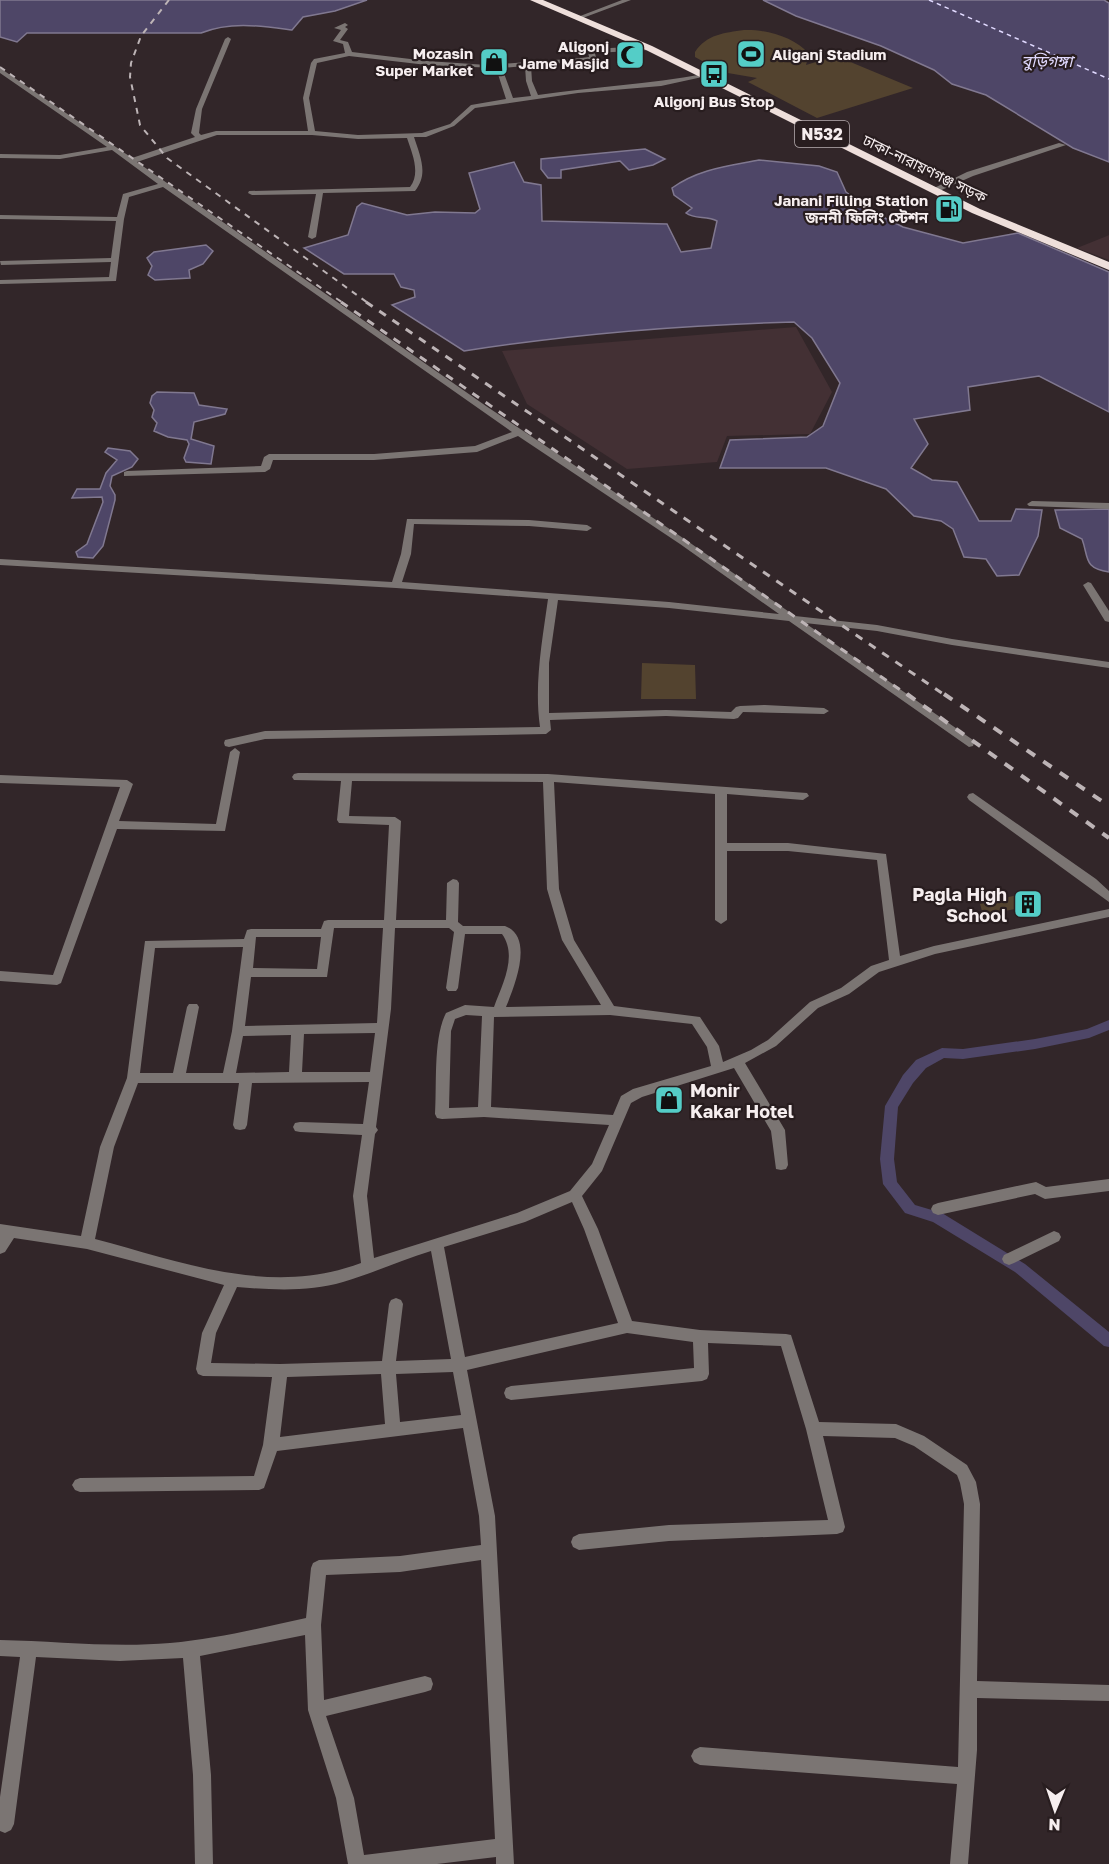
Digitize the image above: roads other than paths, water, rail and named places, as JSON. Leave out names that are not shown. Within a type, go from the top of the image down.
[{"type":"highway","name":"ঢাকা-নারায়ণগঞ্জ সড়ক","points":[[535,0],[649,48],[976,211],[1109,266]]},
{"type":"street","points":[[578,18],[628,0]]},
{"type":"street","points":[[345,25],[337,28],[345,29],[336,40],[346,43],[349,54]]},
{"type":"street","points":[[199,137],[195,133],[199,110],[228,39]]},
{"type":"street","points":[[312,133],[306,98],[316,60],[349,54],[428,63],[528,64],[593,58],[591,51],[649,48]]},
{"type":"street","points":[[528,64],[529,81],[535,96]]},
{"type":"street","points":[[498,65],[510,100]]},
{"type":"street","points":[[0,70],[113,148],[162,185],[225,225],[519,432],[683,542],[969,743]]},
{"type":"street","points":[[131,161],[216,133],[312,133],[358,137],[423,135],[453,125],[473,106],[535,96],[661,84],[704,76]]},
{"type":"street","points":[[252,193],[414,188],[418,181],[419,163],[410,136]]},
{"type":"street","points":[[934,190],[970,174],[1062,145]]},
{"type":"street","points":[[0,156],[60,157],[113,148]]},
{"type":"street","points":[[0,282],[79,282],[113,279],[120,219],[126,196],[162,185]]},
{"type":"street","points":[[312,237],[320,192]]},
{"type":"street","points":[[0,217],[120,219]]},
{"type":"street","points":[[1,263],[115,260]]},
{"type":"street","points":[[127,474],[265,469],[268,457],[286,455],[374,457],[477,449],[519,432]]},
{"type":"street","points":[[1032,504],[1109,506]]},
{"type":"street","points":[[396,585],[406,554],[410,521],[529,523],[587,528]]},
{"type":"street","points":[[0,562],[396,585],[669,605],[877,628],[952,642],[1109,665]]},
{"type":"street","points":[[1088,585],[1109,619]]},
{"type":"street","points":[[112,825],[221,828],[232,747],[265,735],[546,730],[543,717],[545,657],[553,597]]},
{"type":"street","points":[[543,717],[666,713],[734,716],[741,709],[765,708],[824,711]]},
{"type":"street","points":[[298,777],[548,778],[803,796]]},
{"type":"street","points":[[347,777],[343,820],[395,821],[382,1028],[371,1130],[360,1196],[368,1266]]},
{"type":"street","points":[[548,778],[554,889],[568,940],[610,1010]]},
{"type":"street","points":[[0,779],[127,784],[57,980],[0,976]]},
{"type":"street","points":[[721,790],[722,921]]},
{"type":"street","points":[[973,797],[1092,882],[1109,898]]},
{"type":"street","points":[[722,846],[788,847],[882,857],[895,962]]},
{"type":"street","points":[[452,988],[456,927],[453,883]]},
{"type":"street","points":[[0,1248],[5,1231],[87,1243],[233,1281],[276,1284],[314,1282],[343,1276],[520,1218],[575,1195],[597,1167],[626,1100],[638,1093],[718,1069],[772,1043],[814,1005],[844,992],[875,969],[934,950],[1109,913]]},
{"type":"street","points":[[246,972],[323,974],[328,924],[390,923],[505,930],[514,939],[516,952],[514,966],[493,1012],[484,1112]]},
{"type":"street","points":[[229,1077],[251,933],[327,933]]},
{"type":"street","points":[[87,1243],[107,1147],[133,1078],[149,944],[249,943]]},
{"type":"street","points":[[179,1077],[193,1007]]},
{"type":"street","points":[[616,1120],[484,1112],[442,1114],[443,1054],[450,1016],[465,1010],[493,1012],[610,1010],[696,1020],[713,1046],[718,1069]]},
{"type":"street","points":[[238,1030],[298,1031],[382,1028]]},
{"type":"street","points":[[295,1078],[298,1031]]},
{"type":"street","points":[[736,1060],[778,1130],[781,1165]]},
{"type":"street","points":[[240,1125],[246,1077]]},
{"type":"street","points":[[133,1078],[376,1077]]},
{"type":"street","points":[[300,1127],[371,1130]]},
{"type":"street","points":[[938,1209],[1036,1188],[1045,1193],[1109,1185]]},
{"type":"street","points":[[575,1195],[591,1229],[627,1327]]},
{"type":"street","points":[[1009,1259],[1053,1237]]},
{"type":"street","points":[[364,1864],[505,1856],[487,1516],[437,1244]]},
{"type":"street","points":[[233,1281],[209,1333],[203,1369],[280,1371],[460,1365],[627,1327],[700,1336],[786,1340],[814,1429],[837,1527],[669,1533],[579,1542]]},
{"type":"street","points":[[393,1430],[388,1368],[396,1304]]},
{"type":"street","points":[[511,1393],[702,1374],[700,1336]]},
{"type":"street","points":[[80,1485],[259,1483],[271,1445],[280,1371]]},
{"type":"street","points":[[271,1445],[468,1421]]},
{"type":"street","points":[[814,1429],[896,1431],[919,1441],[962,1470],[969,1482],[972,1504],[970,1689],[959,1864]]},
{"type":"street","points":[[357,1864],[345,1798],[316,1710],[313,1625],[319,1568],[400,1564],[490,1551]]},
{"type":"street","points":[[0,1648],[112,1652],[191,1650],[313,1625]]},
{"type":"street","points":[[5,1824],[29,1648]]},
{"type":"street","points":[[191,1650],[202,1775],[204,1864]]},
{"type":"street","points":[[316,1710],[425,1684]]},
{"type":"street","points":[[970,1689],[1109,1693]]},
{"type":"street","points":[[700,1756],[964,1776]]},
{"type":"water","points":[[0,0],[367,0],[335,11],[303,17],[292,30],[235,26],[201,33],[27,33],[17,42],[0,37]]},
{"type":"water","name":"বুড়িগঙ্গা","points":[[763,0],[1104,0],[1109,3],[1109,162],[1073,148],[986,95],[952,84],[934,70],[881,46],[796,16]]},
{"type":"water","points":[[645,149],[665,159],[653,165],[629,170],[620,161],[561,170],[561,178],[548,178],[541,169],[541,159]]},
{"type":"water","points":[[759,160],[819,166],[837,172],[846,192],[871,211],[903,227],[963,243],[1018,233],[1109,272],[1109,412],[1039,376],[968,387],[970,410],[914,419],[928,444],[911,468],[932,480],[957,482],[979,521],[1011,521],[1016,509],[1042,510],[1038,536],[1019,575],[997,576],[986,559],[964,557],[953,529],[941,521],[914,516],[886,489],[826,468],[720,468],[730,440],[807,437],[823,426],[840,383],[812,338],[794,322],[628,331],[464,351],[392,305],[415,297],[414,290],[401,287],[394,274],[344,274],[304,248],[348,235],[357,207],[362,203],[407,215],[435,212],[475,213],[480,209],[469,173],[514,162],[524,182],[541,185],[542,221],[667,224],[681,252],[711,248],[717,221],[686,213],[692,208],[674,195],[672,188],[703,172]]},
{"type":"water","points":[[206,245],[213,251],[203,264],[189,270],[190,278],[155,280],[148,275],[152,266],[147,258],[154,252]]},
{"type":"water","points":[[157,392],[194,393],[199,405],[227,409],[225,414],[194,422],[191,439],[214,446],[211,464],[186,462],[184,458],[189,444],[187,440],[168,437],[154,431],[157,423],[152,417],[154,410],[150,403],[152,396]]},
{"type":"water","points":[[108,448],[130,451],[138,459],[132,467],[112,476],[110,486],[115,500],[103,546],[93,558],[78,557],[76,552],[87,544],[103,502],[102,497],[72,498],[77,489],[100,489],[106,473],[117,460],[105,452]]},
{"type":"water","points":[[1109,509],[1109,572],[1091,565],[1082,539],[1060,528],[1055,510]]},
{"type":"waterway","points":[[1109,1025],[1089,1033],[1035,1044],[963,1054],[942,1053],[921,1064],[908,1079],[892,1106],[887,1159],[890,1184],[910,1209],[937,1217],[1020,1268],[1109,1341]]},
{"type":"railway","points":[[169,0],[141,36],[131,63],[130,77],[140,125],[167,158],[368,303]]},
{"type":"railway","points":[[0,67],[343,303]]},
{"type":"railway","points":[[341,302],[909,696]]},
{"type":"railway","points":[[366,302],[946,696]]},
{"type":"railway","points":[[907,694],[1109,838]]},
{"type":"railway","points":[[944,694],[1109,806]]},
{"type":"place","name":"Aliganj Stadium","points":[[751,54]]},
{"type":"place","name":"Aligonj Jame Masjid","points":[[630,55]]},
{"type":"place","name":"Mozasin Super Market","points":[[494,62]]},
{"type":"place","name":"Aligonj Bus Stop","points":[[714,74]]},
{"type":"place","name":"Janani Filling Station জননী ফিলিং স্টেশন","points":[[949,209]]},
{"type":"place","name":"Pagla High School","points":[[1028,904]]},
{"type":"place","name":"Monir Kakar Hotel","points":[[669,1100]]}]
